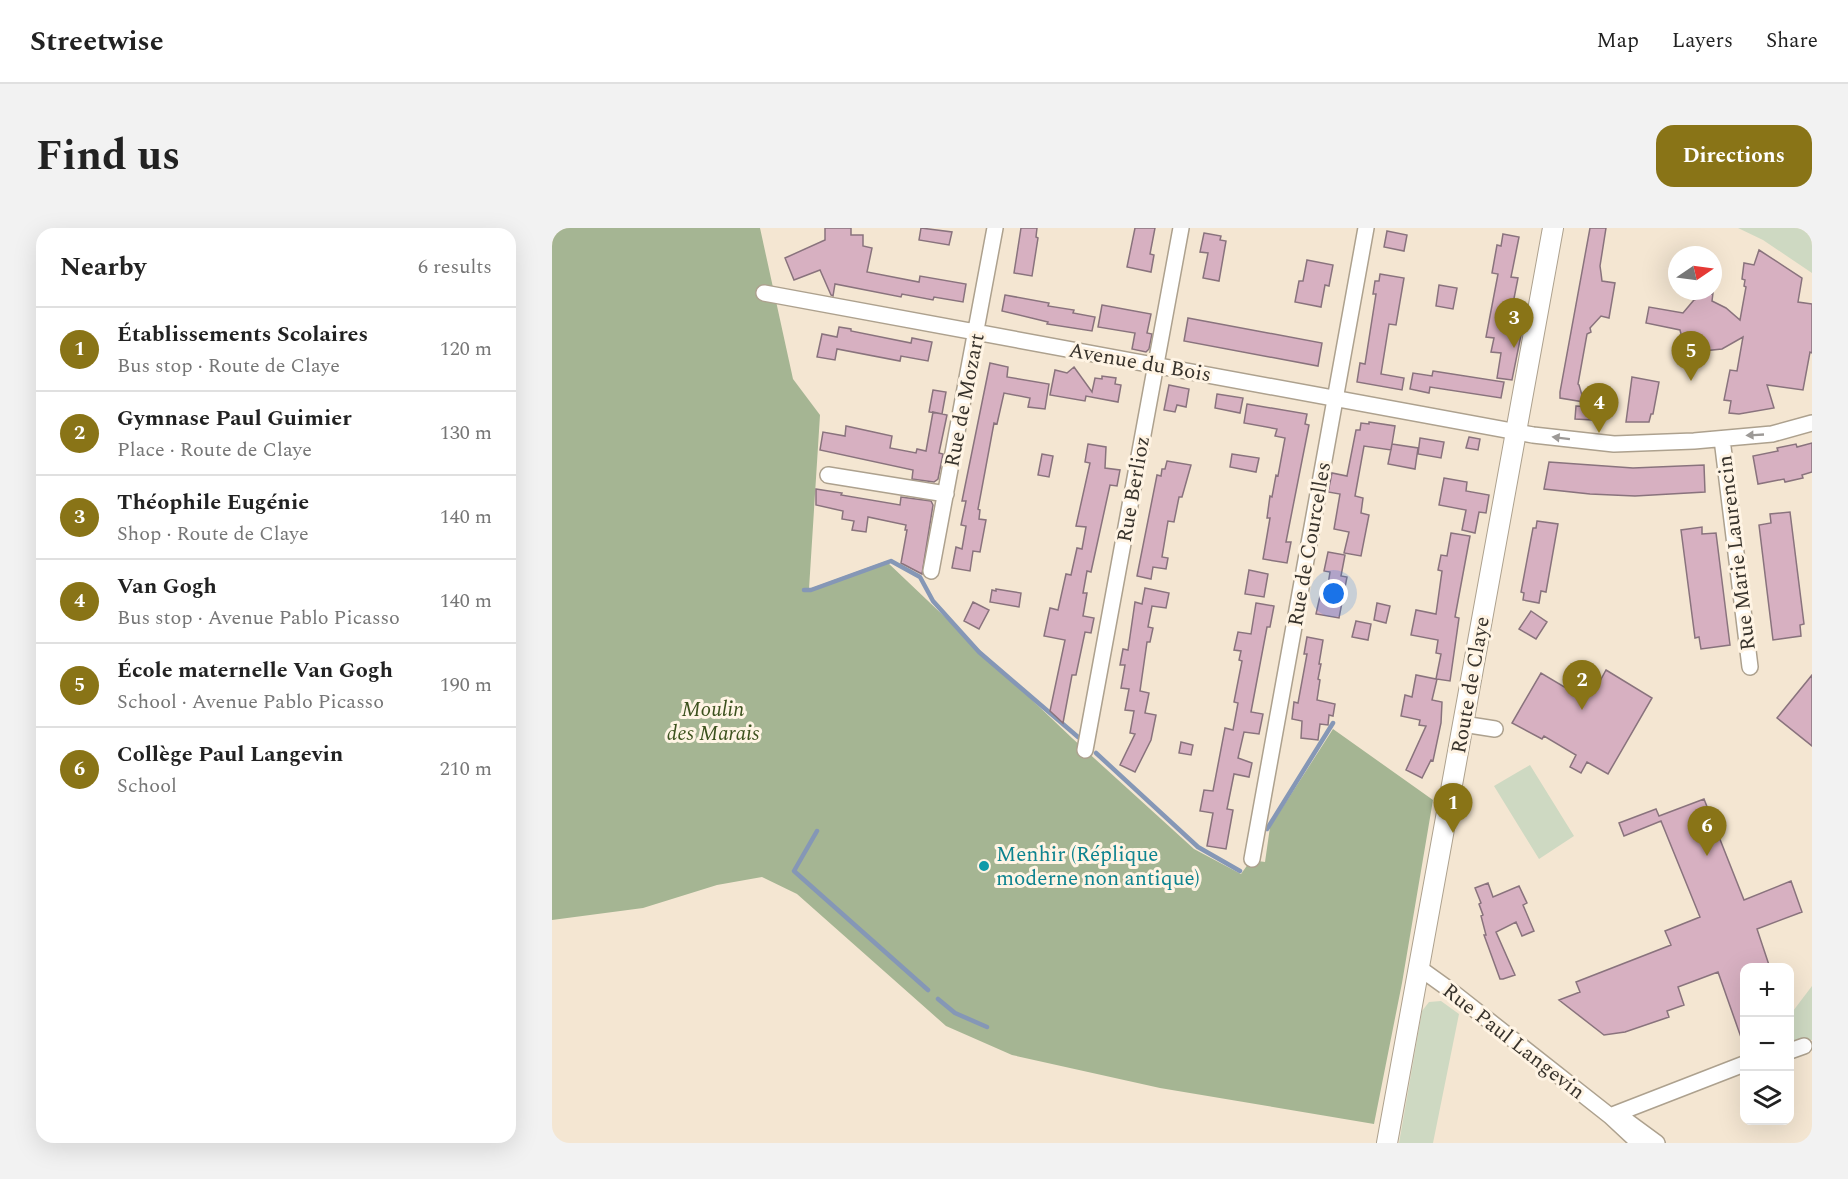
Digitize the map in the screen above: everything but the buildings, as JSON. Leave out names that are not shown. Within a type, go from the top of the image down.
[{"type":"main road","name":"Route de Claye","points":[[1387,1143],[1553,228]]},
{"type":"street","name":"Rue de Mozart","points":[[931,571],[995,228]]},
{"type":"street","name":"Rue Berlioz","points":[[1085,750],[1181,228]]},
{"type":"street","name":"Rue de Courcelles","points":[[1252,859],[1366,228]]},
{"type":"street","name":"Avenue du Bois","points":[[764,293],[1533,435],[1614,444],[1722,439],[1772,434],[1812,423]]},
{"type":"street","name":"Rue Marie Laurencin","points":[[1722,439],[1750,667]]},
{"type":"street","points":[[828,475],[946,494]]},
{"type":"street","points":[[1463,724],[1495,729]]},
{"type":"street","name":"Rue Paul Langevin","points":[[1418,967],[1610,1116],[1639,1143]]},
{"type":"street","points":[[1794,1050],[1804,1046]]},
{"type":"street","points":[[1610,1116],[1740,1066]]},
{"type":"street","name":"Rue Paul Langevin","points":[[1610,1116],[1633,1124],[1657,1143]]},
{"type":"green space","name":"Moulin des Marais","points":[[552,228],[760,228],[793,379],[820,415],[809,589],[886,561],[1072,738],[1194,849],[1241,874],[1251,860],[1265,862],[1270,827],[1333,729],[1433,800],[1402,983],[1374,1124],[1160,1088],[1012,1055],[946,1026],[797,894],[762,877],[717,885],[643,908],[552,920]]},
{"type":"green space","points":[[1738,228],[1812,228],[1812,273],[1763,240]]},
{"type":"green space","points":[[1530,765],[1574,836],[1539,859],[1494,786]]},
{"type":"green space","points":[[1812,986],[1812,1040],[1803,1039],[1794,1042],[1794,1010]]},
{"type":"green space","points":[[1441,1001],[1459,1014],[1433,1143],[1399,1143],[1422,1011],[1429,1002]]},
{"type":"waterway","points":[[804,590],[811,590],[891,561],[920,577],[933,601],[979,652],[1078,737]]},
{"type":"waterway","points":[[1267,829],[1333,723]]},
{"type":"waterway","points":[[1096,753],[1198,847],[1240,871]]},
{"type":"waterway","points":[[817,831],[794,871],[928,990]]},
{"type":"waterway","points":[[938,999],[955,1013],[987,1027]]},
{"type":"place","name":"Théophile Eugénie","points":[[1514,348]]},
{"type":"place","name":"École maternelle Van Gogh","points":[[1691,381]]},
{"type":"place","name":"Van Gogh","points":[[1599,433]]},
{"type":"place","name":"Gymnase Paul Guimier","points":[[1582,710]]},
{"type":"place","name":"Établissements Scolaires","points":[[1453,833]]},
{"type":"place","name":"Collège Paul Langevin","points":[[1707,856]]},
{"type":"place","name":"Menhir (Réplique moderne non antique)","points":[[984,866]]}]
